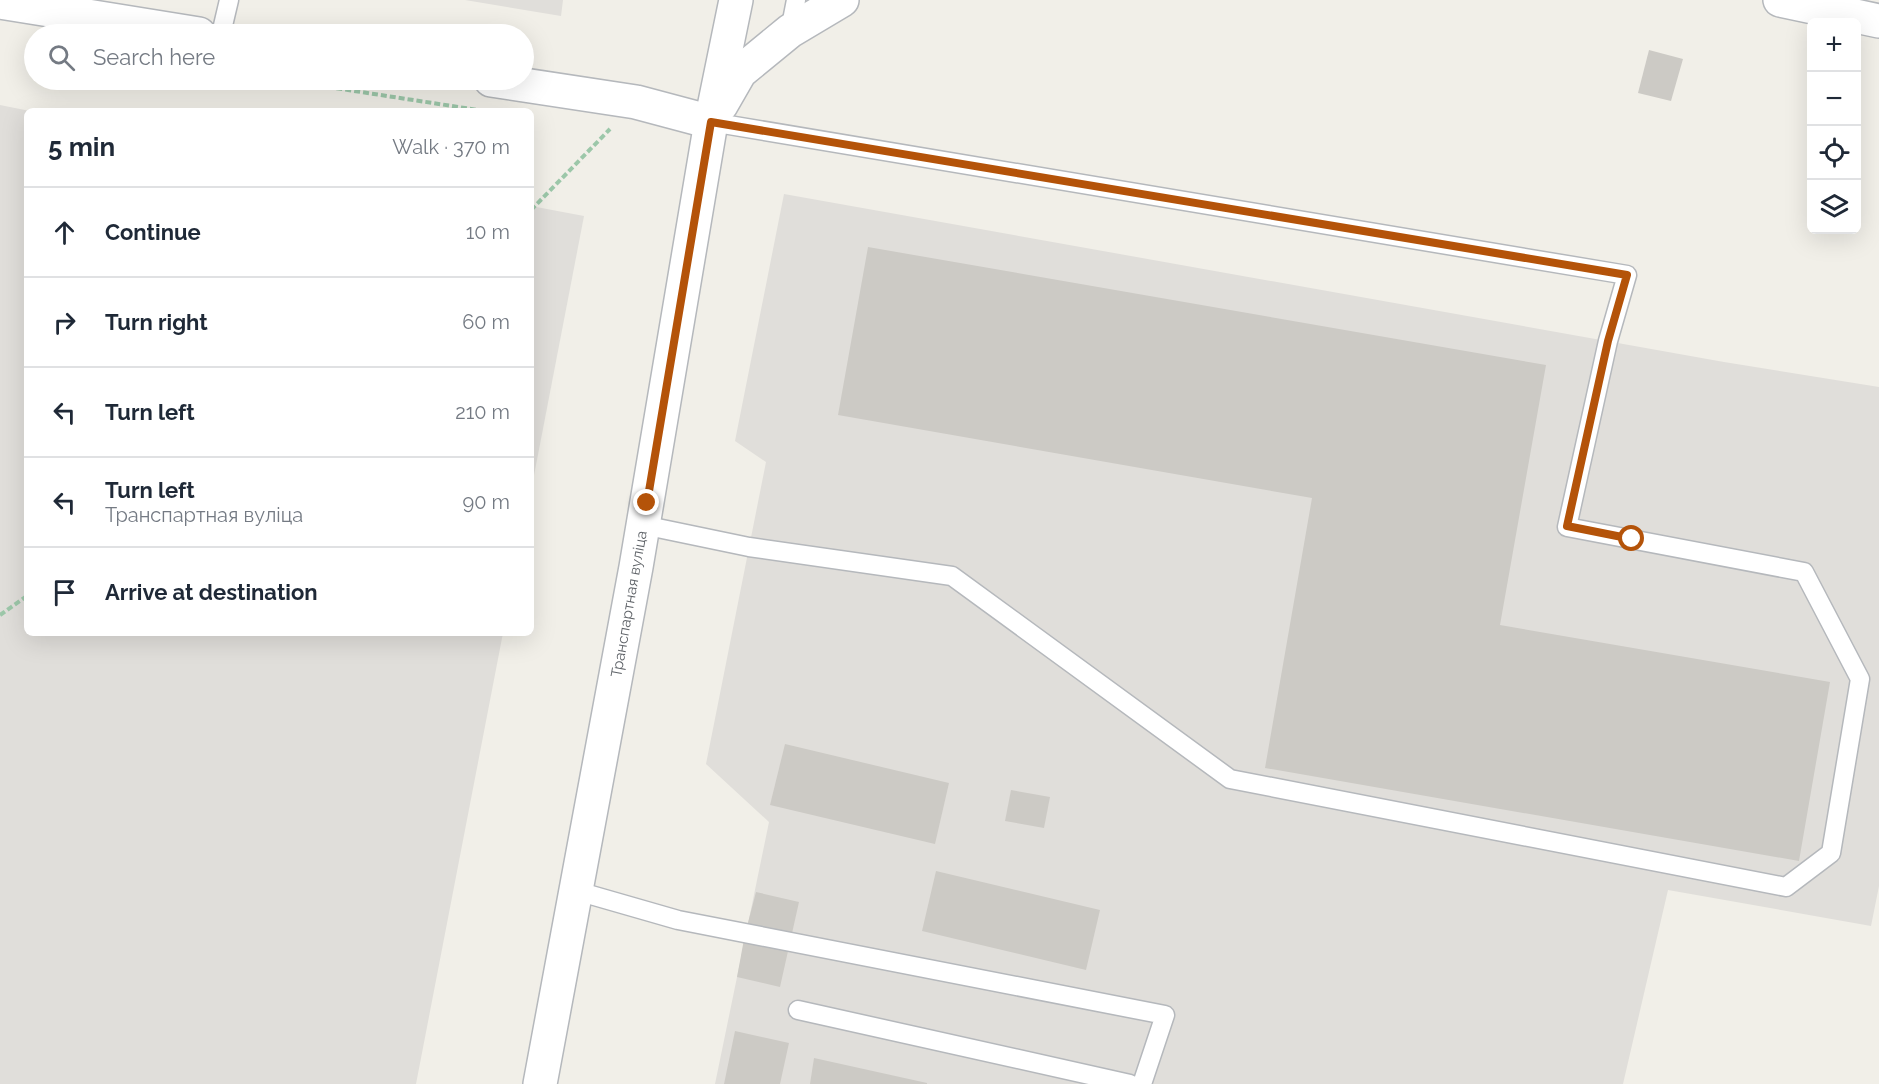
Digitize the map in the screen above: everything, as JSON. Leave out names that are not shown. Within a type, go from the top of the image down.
[{"type":"street","name":"Транспартная вуліца","points":[[540,1084],[643,525],[711,122],[736,0]]},
{"type":"street","points":[[534,87],[636,102],[711,122],[740,72],[793,16],[842,0]]},
{"type":"street","points":[[1780,0],[1879,21]]},
{"type":"street","points":[[0,2],[137,24]]},
{"type":"lane","points":[[223,24],[229,0]]},
{"type":"lane","points":[[643,525],[749,547],[952,576],[1230,779],[1786,887],[1831,853],[1860,679],[1804,572],[1567,526],[1608,341],[1627,275],[711,122]]},
{"type":"lane","points":[[577,891],[678,920],[1165,1015],[1142,1084]]},
{"type":"lane","points":[[798,1010],[1130,1084]]},
{"type":"path","points":[[348,90],[465,108]]},
{"type":"path","points":[[534,207],[636,102]]},
{"type":"path","points":[[0,615],[24,598]]},
{"type":"shaded area","points":[[465,0],[563,0],[561,16]]},
{"type":"shaded area","points":[[0,105],[24,110],[24,636],[502,636],[416,1084],[0,1084]]},
{"type":"shaded area","points":[[784,194],[1724,362],[1879,387],[1879,886],[1871,926],[1668,890],[1623,1084],[715,1084],[769,822],[706,764],[766,462],[735,441]]},
{"type":"shaded area","points":[[534,207],[584,216],[534,475]]},
{"type":"building","points":[[1649,50],[1683,59],[1671,101],[1638,93]]},
{"type":"building","points":[[868,247],[1546,365],[1500,625],[1830,682],[1799,861],[1265,768],[1312,498],[838,415]]},
{"type":"building","points":[[785,744],[949,783],[935,844],[770,805]]},
{"type":"building","points":[[1011,790],[1050,797],[1044,828],[1005,821]]},
{"type":"building","points":[[936,871],[1100,910],[1086,970],[922,931]]},
{"type":"building","points":[[756,892],[799,902],[780,987],[737,977]]},
{"type":"building","points":[[735,1031],[789,1043],[780,1084],[724,1084]]},
{"type":"building","points":[[814,1058],[927,1083],[927,1084],[810,1084]]},
{"type":"route","points":[[647,503],[711,122],[1627,275],[1608,341],[1567,526],[1632,539]]}]
